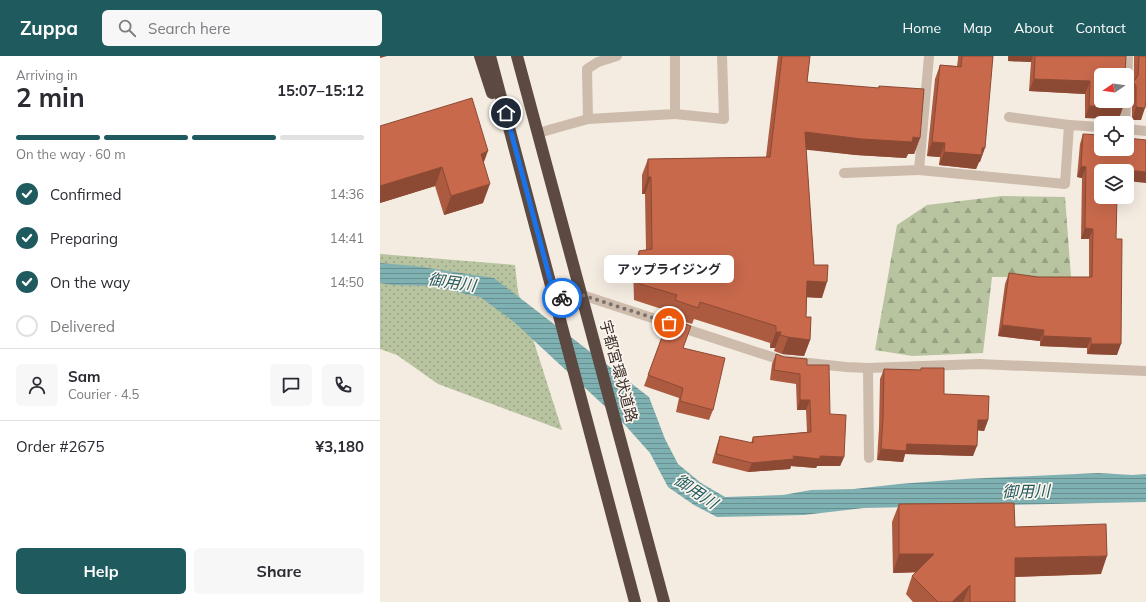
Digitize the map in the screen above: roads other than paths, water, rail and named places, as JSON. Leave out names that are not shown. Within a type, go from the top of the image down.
[{"type":"highway","points":[[480,56],[524,184]]},
{"type":"highway","points":[[490,56],[634,602]]},
{"type":"highway","name":"宇都宮環状道路","points":[[517,56],[664,602]]},
{"type":"street","points":[[588,119],[587,69],[598,62],[617,56]]},
{"type":"street","points":[[675,56],[675,114]]},
{"type":"street","points":[[538,133],[588,119],[675,114],[724,119],[722,56]]},
{"type":"street","points":[[919,170],[929,56]]},
{"type":"street","points":[[1128,56],[1128,68]]},
{"type":"street","points":[[1009,117],[1094,126]]},
{"type":"street","points":[[844,173],[919,170],[1065,184],[1069,124]]},
{"type":"street","points":[[1134,130],[1146,131]]},
{"type":"street","points":[[555,298],[582,295],[781,360],[868,368],[979,364],[1146,371]]},
{"type":"street","points":[[868,368],[869,458]]},
{"type":"water","name":"御用川","points":[[380,263],[415,266],[494,278],[649,397],[665,439],[678,464],[701,483],[725,497],[783,495],[811,490],[854,489],[964,479],[1098,473],[1133,475],[1146,474],[1146,502],[864,508],[804,515],[717,517],[694,505],[668,487],[650,453],[625,425],[514,322],[480,297],[430,286],[392,285],[380,283]]},
{"type":"place","name":"アップライジング","points":[[669,323]]}]
